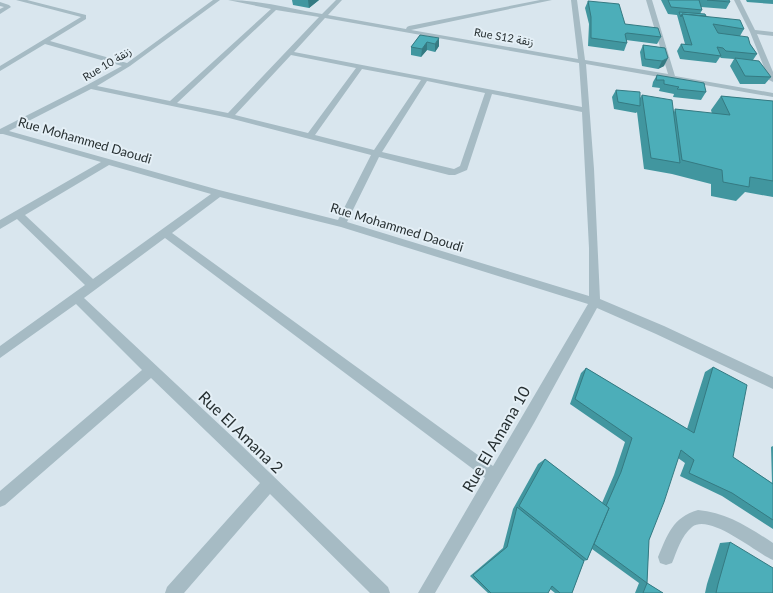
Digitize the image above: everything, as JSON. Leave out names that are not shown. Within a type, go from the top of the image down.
[{"type":"street","points":[[0,69],[80,22],[84,18],[84,16],[18,0]]},
{"type":"street","name":"Rue 10 زنقة","points":[[1,132],[90,87],[128,65],[216,0]]},
{"type":"street","name":"Rue S12 زنقة","points":[[231,0],[773,94]]},
{"type":"street","points":[[230,116],[291,53],[339,0]]},
{"type":"street","points":[[402,29],[549,0]]},
{"type":"street","points":[[574,0],[582,61],[586,110],[594,248],[595,302]]},
{"type":"street","points":[[649,0],[672,77]]},
{"type":"street","points":[[737,0],[753,32],[773,80]]},
{"type":"street","points":[[0,4],[8,7],[0,12]]},
{"type":"street","points":[[171,104],[276,7]]},
{"type":"street","points":[[753,32],[773,34]]},
{"type":"street","points":[[45,42],[128,65]]},
{"type":"street","points":[[291,53],[586,110]]},
{"type":"street","points":[[309,137],[360,67]]},
{"type":"street","points":[[341,224],[376,154],[426,79]]},
{"type":"street","points":[[90,87],[230,116],[448,172],[460,171],[464,168],[489,92]]},
{"type":"street","name":"Rue Mohammed Daoudi","points":[[1,132],[219,193],[341,224],[595,302],[773,382]]},
{"type":"street","points":[[0,225],[107,162]]},
{"type":"street","points":[[0,353],[219,193]]},
{"type":"street","points":[[19,215],[93,285]]},
{"type":"street","points":[[165,233],[494,476]]},
{"type":"street","name":"Rue El Amana 2","points":[[76,296],[151,370],[233,446],[382,593]]},
{"type":"street","name":"Rue El Amana 10","points":[[426,593],[595,302]]},
{"type":"street","points":[[0,500],[151,370]]},
{"type":"street","points":[[173,593],[270,483]]},
{"type":"street","points":[[666,557],[679,530],[690,519],[705,517],[723,522],[773,552]]},
{"type":"building","points":[[668,0],[699,0],[702,10],[671,7]]},
{"type":"building","points":[[707,0],[729,0],[730,2]]},
{"type":"building","points":[[588,1],[619,4],[625,24],[658,28],[661,37],[627,33],[625,34],[627,43],[591,38],[591,17]]},
{"type":"building","points":[[679,12],[705,14],[706,16],[682,14],[681,17]]},
{"type":"building","points":[[682,14],[740,20],[744,29],[713,24],[718,33],[748,37],[750,44],[757,54],[726,51],[723,48],[717,47],[721,56],[684,51],[681,44],[692,45]]},
{"type":"building","points":[[420,35],[439,38],[435,44],[427,42],[422,49],[411,47]]},
{"type":"building","points":[[643,45],[665,48],[668,58],[662,61],[645,59]]},
{"type":"building","points":[[735,58],[759,61],[771,77],[745,76]]},
{"type":"building","points":[[657,75],[704,83],[706,92],[677,89],[679,87],[664,84],[664,80],[656,80]]},
{"type":"building","points":[[616,90],[640,92],[640,106],[618,102]]},
{"type":"building","points":[[642,95],[672,100],[680,163],[651,158]]},
{"type":"building","points":[[721,96],[773,101],[773,181],[750,177],[749,187],[723,182],[722,170],[682,160],[675,109],[730,115]]},
{"type":"building","points":[[713,367],[747,385],[733,457],[773,484],[773,520],[732,493],[689,473],[694,460],[681,450],[664,502],[649,540],[647,583],[594,544],[609,508],[606,506],[621,472],[632,438],[575,399],[586,368],[694,433]]},
{"type":"building","points":[[545,459],[609,508],[587,560],[519,506]]},
{"type":"building","points":[[517,507],[584,561],[572,593],[560,593],[552,586],[548,593],[491,593],[473,575],[507,547]]},
{"type":"building","points":[[730,542],[773,568],[773,593],[716,593]]},
{"type":"building","points":[[647,583],[663,593],[643,593]]}]
